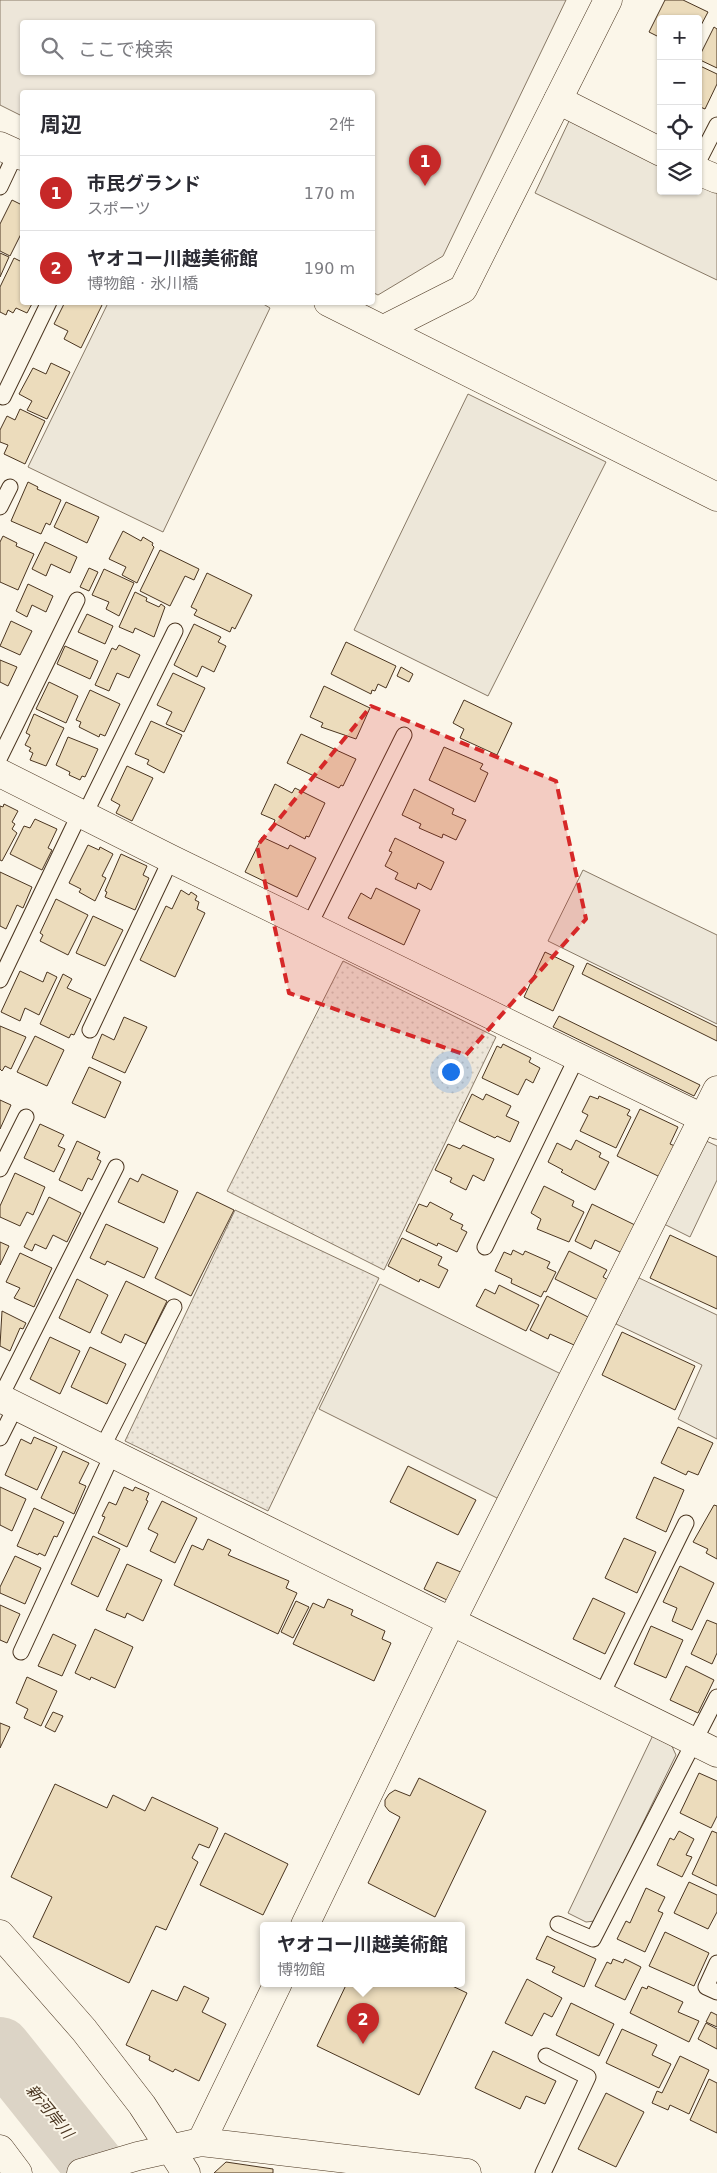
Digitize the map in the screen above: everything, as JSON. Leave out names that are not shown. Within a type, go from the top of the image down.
[{"type":"street","points":[[384,329],[463,289],[608,0]]},
{"type":"street","points":[[558,100],[657,150]]},
{"type":"street","points":[[702,172],[717,179]]},
{"type":"street","points":[[334,305],[717,497]]},
{"type":"street","points":[[0,773],[171,859],[710,1122]]},
{"type":"street","points":[[306,1922],[452,1620],[710,1122],[717,1090]]},
{"type":"street","points":[[5,1401],[452,1620],[706,1748]]},
{"type":"street","points":[[0,1934],[84,2030],[142,2105],[186,2173]]},
{"type":"street","points":[[201,2142],[276,1987]]},
{"type":"street","points":[[81,2173],[138,2156],[201,2142],[467,2173]]},
{"type":"street","points":[[0,2149],[18,2173]]},
{"type":"lane","points":[[702,154],[717,125]]},
{"type":"lane","points":[[0,187],[13,152]]},
{"type":"lane","points":[[3,397],[47,305]]},
{"type":"lane","points":[[0,507],[10,486]]},
{"type":"lane","points":[[0,757],[77,600]]},
{"type":"lane","points":[[0,980],[174,631]]},
{"type":"lane","points":[[309,926],[404,735]]},
{"type":"lane","points":[[90,1030],[171,859]]},
{"type":"lane","points":[[485,1247],[577,1057]]},
{"type":"lane","points":[[0,1169],[26,1117]]},
{"type":"lane","points":[[0,1438],[5,1401],[116,1167]]},
{"type":"lane","points":[[21,1652],[107,1451],[174,1307]]},
{"type":"lane","points":[[601,1696],[686,1523]]},
{"type":"lane","points":[[558,1924],[593,1939],[706,1748],[717,1697]]},
{"type":"lane","points":[[717,1963],[706,1987],[717,1992]]},
{"type":"lane","points":[[543,2173],[588,2076],[546,2056]]},
{"type":"highlighted area","points":[[371,706],[556,781],[586,919],[466,1055],[289,993],[257,846]]},
{"type":"shaded area","points":[[0,0],[566,0],[443,256],[378,295],[375,294],[375,90],[20,90],[20,115],[0,105]]},
{"type":"shaded area","points":[[570,119],[657,162],[657,195],[702,195],[702,184],[717,191],[717,280],[535,193]]},
{"type":"shaded area","points":[[107,305],[265,305],[270,308],[163,532],[28,467]]},
{"type":"shaded area","points":[[468,394],[606,462],[488,696],[354,630]]},
{"type":"shaded area","points":[[583,870],[717,935],[717,1024],[548,941]]},
{"type":"shaded area","points":[[343,961],[496,1037],[384,1270],[227,1191]]},
{"type":"shaded area","points":[[704,1140],[717,1146],[717,1180],[690,1237],[664,1224]]},
{"type":"shaded area","points":[[235,1210],[379,1278],[268,1511],[125,1441]]},
{"type":"shaded area","points":[[637,1277],[717,1315],[717,1439],[678,1419],[702,1365],[616,1324]]},
{"type":"shaded area","points":[[380,1284],[565,1376],[505,1502],[319,1409]]},
{"type":"shaded area","points":[[654,1733],[670,1742],[676,1755],[595,1921],[586,1922],[568,1913]]},
{"type":"building","points":[[665,0],[683,0],[708,12],[702,23],[702,15],[658,15]]},
{"type":"building","points":[[657,16],[657,36],[649,32]]},
{"type":"building","points":[[714,27],[717,29],[717,68],[702,61],[702,51]]},
{"type":"building","points":[[702,67],[717,74],[717,84],[705,109],[702,108]]},
{"type":"building","points":[[12,200],[20,204],[20,236],[10,256],[0,251],[0,224]]},
{"type":"building","points":[[0,253],[9,257],[0,277]]},
{"type":"building","points":[[14,258],[20,261],[20,305],[31,305],[27,313],[16,308],[13,313],[8,310],[6,315],[0,312],[0,287]]},
{"type":"building","points":[[64,305],[102,305],[81,348],[64,339],[68,331],[54,324]]},
{"type":"building","points":[[51,363],[70,372],[47,419],[27,410],[32,401],[19,394],[33,368],[46,374]]},
{"type":"building","points":[[20,409],[45,421],[25,464],[4,454],[8,445],[0,442],[0,430],[7,416],[15,420]]},
{"type":"building","points":[[28,482],[38,487],[37,489],[61,500],[50,525],[46,523],[41,534],[11,521]]},
{"type":"building","points":[[66,502],[99,517],[87,543],[54,527]]},
{"type":"building","points":[[123,531],[141,541],[143,537],[153,543],[154,547],[137,583],[122,575],[126,567],[109,559]]},
{"type":"building","points":[[3,536],[17,543],[16,546],[34,554],[18,590],[0,582],[0,542]]},
{"type":"building","points":[[45,542],[77,557],[70,573],[51,564],[46,576],[32,569]]},
{"type":"building","points":[[160,550],[199,569],[194,580],[185,576],[170,606],[140,591]]},
{"type":"building","points":[[89,568],[98,572],[89,591],[80,587]]},
{"type":"building","points":[[104,569],[134,583],[119,616],[106,609],[109,602],[92,595]]},
{"type":"building","points":[[207,573],[252,595],[235,629],[232,627],[230,632],[194,615],[197,610],[191,607]]},
{"type":"building","points":[[28,584],[53,596],[46,612],[32,605],[27,617],[16,611]]},
{"type":"building","points":[[135,592],[147,598],[146,601],[159,607],[161,604],[165,607],[154,637],[135,628],[133,633],[119,627]]},
{"type":"building","points":[[87,614],[113,626],[105,644],[78,632]]},
{"type":"building","points":[[11,621],[32,631],[20,655],[0,646]]},
{"type":"building","points":[[194,624],[221,637],[218,642],[226,646],[214,672],[202,666],[197,677],[174,665]]},
{"type":"building","points":[[346,642],[396,666],[386,688],[378,684],[375,691],[372,690],[371,694],[331,674]]},
{"type":"building","points":[[119,645],[140,655],[129,678],[117,673],[109,691],[95,685],[112,648],[116,650]]},
{"type":"building","points":[[65,646],[98,661],[90,679],[57,664]]},
{"type":"building","points":[[0,660],[17,667],[8,686],[0,682]]},
{"type":"building","points":[[401,667],[413,674],[409,682],[397,676]]},
{"type":"building","points":[[173,673],[205,688],[184,732],[166,724],[172,712],[157,705]]},
{"type":"building","points":[[49,682],[78,696],[66,723],[36,709]]},
{"type":"building","points":[[324,686],[370,708],[356,739],[321,727],[323,723],[310,717]]},
{"type":"building","points":[[90,690],[120,704],[105,736],[100,734],[99,737],[79,727],[81,722],[76,720]]},
{"type":"building","points":[[464,700],[512,723],[497,755],[460,738],[464,729],[453,723]]},
{"type":"building","points":[[34,714],[64,728],[46,766],[30,760],[33,753],[29,751],[31,748],[25,745],[30,735],[26,733]]},
{"type":"building","points":[[151,721],[182,735],[164,773],[147,764],[149,760],[135,754]]},
{"type":"building","points":[[301,734],[356,759],[343,786],[341,785],[339,788],[287,763]]},
{"type":"building","points":[[68,737],[98,749],[85,777],[82,776],[80,780],[69,775],[70,772],[56,765]]},
{"type":"building","points":[[444,747],[483,764],[480,769],[488,773],[475,802],[429,780]]},
{"type":"building","points":[[127,766],[153,778],[132,821],[116,813],[120,805],[111,800]]},
{"type":"building","points":[[275,784],[292,793],[295,788],[325,803],[309,837],[306,836],[305,839],[274,823],[275,820],[261,814]]},
{"type":"building","points":[[414,789],[454,809],[452,814],[466,820],[456,840],[443,834],[442,838],[419,828],[421,824],[402,815]]},
{"type":"building","points":[[4,804],[18,811],[12,822],[15,824],[12,829],[17,833],[2,861],[0,860],[0,806],[3,807]]},
{"type":"building","points":[[35,819],[57,829],[48,848],[52,850],[42,870],[10,854],[24,826],[30,828]]},
{"type":"building","points":[[262,837],[288,849],[290,845],[316,858],[297,897],[245,872]]},
{"type":"building","points":[[395,838],[444,862],[431,890],[418,883],[416,889],[395,879],[398,873],[385,866],[392,852],[389,851]]},
{"type":"building","points":[[88,845],[99,850],[100,847],[113,854],[102,876],[106,878],[95,901],[79,892],[81,889],[69,883]]},
{"type":"building","points":[[121,854],[147,866],[143,875],[149,878],[135,910],[105,897],[107,892],[105,891]]},
{"type":"building","points":[[0,872],[32,887],[23,908],[17,905],[6,929],[0,926]]},
{"type":"building","points":[[376,888],[420,910],[404,945],[348,918],[361,893],[371,899]]},
{"type":"building","points":[[181,890],[189,895],[191,892],[197,896],[195,900],[199,902],[197,909],[205,913],[175,977],[140,960],[166,906],[172,909]]},
{"type":"building","points":[[56,899],[88,915],[68,955],[40,941],[43,935],[40,933]]},
{"type":"building","points":[[93,916],[123,930],[105,966],[76,953]]},
{"type":"building","points":[[545,952],[574,966],[553,1011],[524,997]]},
{"type":"building","points":[[587,963],[717,1027],[717,1041],[582,974]]},
{"type":"building","points":[[20,971],[43,982],[47,972],[57,977],[39,1015],[25,1008],[20,1021],[1,1012]]},
{"type":"building","points":[[63,974],[72,979],[67,988],[91,999],[74,1035],[71,1034],[69,1038],[40,1024]]},
{"type":"building","points":[[559,1016],[700,1085],[694,1096],[553,1027]]},
{"type":"building","points":[[124,1017],[147,1027],[125,1073],[92,1058],[102,1034],[114,1040]]},
{"type":"building","points":[[0,1026],[26,1037],[11,1069],[5,1066],[2,1071],[0,1069]]},
{"type":"building","points":[[35,1036],[64,1050],[47,1086],[17,1072]]},
{"type":"building","points":[[503,1044],[531,1058],[529,1062],[540,1068],[533,1083],[526,1079],[518,1095],[482,1078],[497,1046],[501,1048]]},
{"type":"building","points":[[89,1067],[121,1082],[105,1118],[72,1103]]},
{"type":"building","points":[[472,1094],[483,1100],[486,1094],[511,1106],[506,1116],[519,1122],[510,1142],[497,1136],[495,1138],[459,1121]]},
{"type":"building","points":[[590,1096],[598,1099],[599,1096],[630,1110],[627,1115],[631,1117],[616,1148],[580,1131],[588,1115],[582,1112]]},
{"type":"building","points":[[0,1100],[11,1105],[0,1129]]},
{"type":"building","points":[[640,1109],[678,1127],[670,1144],[675,1146],[660,1177],[617,1156]]},
{"type":"building","points":[[40,1124],[64,1135],[58,1146],[65,1149],[54,1172],[24,1158]]},
{"type":"building","points":[[576,1140],[601,1153],[599,1157],[609,1162],[595,1190],[561,1172],[563,1170],[548,1162],[557,1143],[571,1150]]},
{"type":"building","points":[[77,1141],[100,1152],[97,1159],[101,1161],[92,1180],[88,1178],[82,1191],[59,1180]]},
{"type":"building","points":[[448,1144],[460,1149],[463,1145],[494,1159],[484,1181],[473,1175],[466,1190],[450,1182],[452,1178],[435,1170]]},
{"type":"building","points":[[15,1173],[45,1187],[33,1215],[27,1212],[20,1226],[0,1217],[0,1206]]},
{"type":"building","points":[[142,1174],[178,1191],[164,1223],[118,1202],[130,1178],[138,1182]]},
{"type":"building","points":[[544,1186],[574,1201],[572,1206],[584,1212],[569,1242],[537,1229],[541,1219],[531,1213]]},
{"type":"building","points":[[197,1192],[234,1210],[191,1296],[155,1278]]},
{"type":"building","points":[[49,1197],[81,1213],[67,1242],[53,1235],[46,1249],[35,1244],[32,1251],[24,1247]]},
{"type":"building","points":[[430,1202],[453,1214],[450,1219],[463,1225],[461,1229],[467,1232],[457,1252],[438,1243],[437,1246],[406,1231],[419,1204],[427,1207]]},
{"type":"building","points":[[592,1204],[635,1225],[622,1253],[595,1240],[591,1249],[575,1241]]},
{"type":"building","points":[[106,1224],[158,1248],[144,1278],[107,1261],[105,1265],[90,1258]]},
{"type":"building","points":[[670,1235],[717,1257],[717,1309],[650,1278]]},
{"type":"building","points":[[402,1238],[442,1257],[438,1265],[448,1270],[439,1288],[420,1279],[419,1282],[388,1266]]},
{"type":"building","points":[[0,1242],[9,1246],[0,1265]]},
{"type":"building","points":[[513,1250],[523,1255],[525,1251],[550,1262],[547,1268],[556,1272],[546,1292],[544,1291],[541,1297],[511,1283],[512,1279],[495,1271],[504,1252],[511,1255]]},
{"type":"building","points":[[569,1251],[607,1270],[603,1277],[608,1280],[598,1300],[555,1279]]},
{"type":"building","points":[[20,1253],[52,1268],[34,1307],[14,1298],[20,1288],[6,1282]]},
{"type":"building","points":[[77,1279],[108,1295],[90,1333],[59,1318]]},
{"type":"building","points":[[126,1281],[167,1301],[146,1344],[125,1334],[121,1343],[101,1333]]},
{"type":"building","points":[[499,1285],[539,1305],[526,1331],[476,1306],[485,1289],[495,1294]]},
{"type":"building","points":[[547,1296],[588,1317],[574,1345],[550,1334],[548,1339],[530,1330]]},
{"type":"building","points":[[2,1311],[26,1323],[23,1329],[20,1328],[10,1351],[0,1346]]},
{"type":"building","points":[[622,1332],[695,1366],[675,1410],[602,1375]]},
{"type":"building","points":[[50,1337],[80,1351],[60,1394],[30,1379]]},
{"type":"building","points":[[90,1347],[126,1364],[107,1404],[71,1387]]},
{"type":"building","points":[[678,1427],[713,1443],[698,1475],[688,1471],[686,1475],[661,1463]]},
{"type":"building","points":[[34,1437],[57,1447],[37,1490],[5,1475],[21,1439],[31,1444]]},
{"type":"building","points":[[63,1451],[89,1463],[79,1483],[86,1486],[74,1514],[41,1498]]},
{"type":"building","points":[[408,1466],[476,1500],[458,1535],[390,1502]]},
{"type":"building","points":[[654,1477],[684,1490],[666,1532],[636,1518]]},
{"type":"building","points":[[0,1487],[26,1499],[12,1531],[0,1525]]},
{"type":"building","points":[[124,1487],[133,1491],[135,1487],[149,1493],[146,1500],[148,1501],[127,1547],[98,1533],[105,1517],[102,1516],[109,1502],[116,1505]]},
{"type":"building","points":[[162,1501],[197,1518],[175,1563],[150,1551],[158,1534],[148,1529]]},
{"type":"building","points":[[714,1505],[717,1506],[717,1559],[706,1553],[708,1549],[693,1542]]},
{"type":"building","points":[[34,1508],[64,1522],[57,1537],[54,1536],[45,1556],[17,1546]]},
{"type":"building","points":[[93,1536],[120,1549],[98,1597],[71,1584]]},
{"type":"building","points":[[624,1538],[656,1552],[637,1593],[605,1578]]},
{"type":"building","points":[[208,1539],[231,1550],[228,1555],[289,1581],[286,1588],[297,1593],[278,1634],[174,1585],[192,1545],[203,1550]]},
{"type":"building","points":[[15,1556],[41,1568],[25,1604],[0,1593],[0,1587]]},
{"type":"building","points":[[437,1562],[463,1573],[449,1601],[424,1589]]},
{"type":"building","points":[[127,1564],[162,1580],[143,1621],[127,1613],[125,1618],[106,1610]]},
{"type":"building","points":[[680,1566],[714,1583],[692,1630],[672,1621],[677,1608],[663,1602]]},
{"type":"building","points":[[593,1598],[625,1613],[605,1654],[573,1639]]},
{"type":"building","points":[[328,1599],[353,1610],[351,1615],[385,1631],[382,1639],[391,1643],[374,1681],[293,1644],[313,1603],[324,1608]]},
{"type":"building","points":[[296,1601],[309,1607],[293,1638],[281,1632]]},
{"type":"building","points":[[0,1605],[20,1614],[7,1643],[0,1640]]},
{"type":"building","points":[[707,1620],[717,1624],[717,1653],[712,1664],[691,1654]]},
{"type":"building","points":[[651,1626],[683,1640],[666,1678],[634,1664]]},
{"type":"building","points":[[95,1629],[133,1647],[115,1688],[91,1677],[90,1680],[75,1673]]},
{"type":"building","points":[[53,1634],[76,1645],[62,1676],[38,1666]]},
{"type":"building","points":[[686,1666],[714,1680],[698,1713],[670,1700]]},
{"type":"building","points":[[27,1677],[57,1691],[41,1726],[24,1718],[28,1709],[16,1703]]},
{"type":"building","points":[[53,1712],[63,1716],[55,1732],[45,1727]]},
{"type":"building","points":[[0,1723],[10,1727],[0,1748]]},
{"type":"building","points":[[699,1773],[717,1781],[717,1816],[711,1828],[680,1813]]},
{"type":"building","points":[[419,1778],[486,1811],[435,1917],[368,1883],[400,1817],[389,1811],[385,1806],[385,1800],[395,1790],[410,1796]]},
{"type":"building","points":[[55,1784],[107,1808],[113,1795],[145,1811],[152,1797],[218,1828],[209,1848],[199,1844],[192,1858],[198,1862],[166,1930],[156,1926],[129,1983],[33,1937],[52,1897],[11,1877]]},
{"type":"building","points":[[679,1831],[694,1839],[686,1855],[692,1857],[682,1877],[657,1865],[670,1838],[674,1840]]},
{"type":"building","points":[[712,1831],[717,1833],[717,1886],[692,1874]]},
{"type":"building","points":[[225,1833],[288,1864],[263,1915],[200,1885]]},
{"type":"building","points":[[689,1882],[717,1895],[717,1912],[708,1929],[674,1913]]},
{"type":"building","points":[[646,1888],[665,1897],[658,1911],[663,1913],[645,1952],[617,1939],[626,1921],[630,1923]]},
{"type":"building","points":[[665,1932],[709,1953],[694,1986],[649,1966]]},
{"type":"building","points":[[547,1936],[596,1959],[584,1987],[552,1972],[555,1967],[536,1959]]},
{"type":"building","points":[[613,1959],[623,1963],[625,1959],[641,1967],[625,2000],[595,1986],[607,1962],[611,1964]]},
{"type":"building","points":[[527,1979],[562,1998],[552,2017],[544,2013],[532,2036],[505,2023]]},
{"type":"building","points":[[184,1986],[209,1998],[202,2012],[226,2024],[199,2081],[175,2069],[173,2072],[149,2060],[150,2056],[126,2045],[152,1990],[177,2001]]},
{"type":"building","points":[[648,1986],[683,2002],[678,2012],[699,2021],[689,2042],[630,2013],[642,1987],[647,1989]]},
{"type":"building","points":[[345,1987],[454,1987],[467,1993],[419,2095],[317,2046]]},
{"type":"building","points":[[571,2003],[614,2024],[599,2056],[556,2035]]},
{"type":"building","points":[[711,2012],[717,2015],[717,2027],[706,2022]]},
{"type":"building","points":[[706,2023],[717,2029],[717,2049],[698,2039]]},
{"type":"building","points":[[622,2029],[657,2045],[652,2055],[671,2064],[659,2088],[606,2063]]},
{"type":"building","points":[[493,2051],[556,2081],[545,2104],[526,2096],[520,2109],[475,2088]]},
{"type":"building","points":[[680,2056],[709,2070],[689,2114],[670,2105],[668,2110],[652,2103],[657,2091],[662,2093]]},
{"type":"building","points":[[709,2079],[717,2083],[717,2133],[690,2120]]},
{"type":"building","points":[[606,2093],[644,2112],[616,2167],[578,2149]]},
{"type":"building","points":[[226,2162],[273,2169],[273,2173],[214,2173]]},
{"type":"waterway","name":"新河岸川","points":[[0,2048],[100,2173]]},
{"type":"place","name":"市民グランド","points":[[425,186]]},
{"type":"place","name":"ヤオコー川越美術館","points":[[363,2044]]}]
